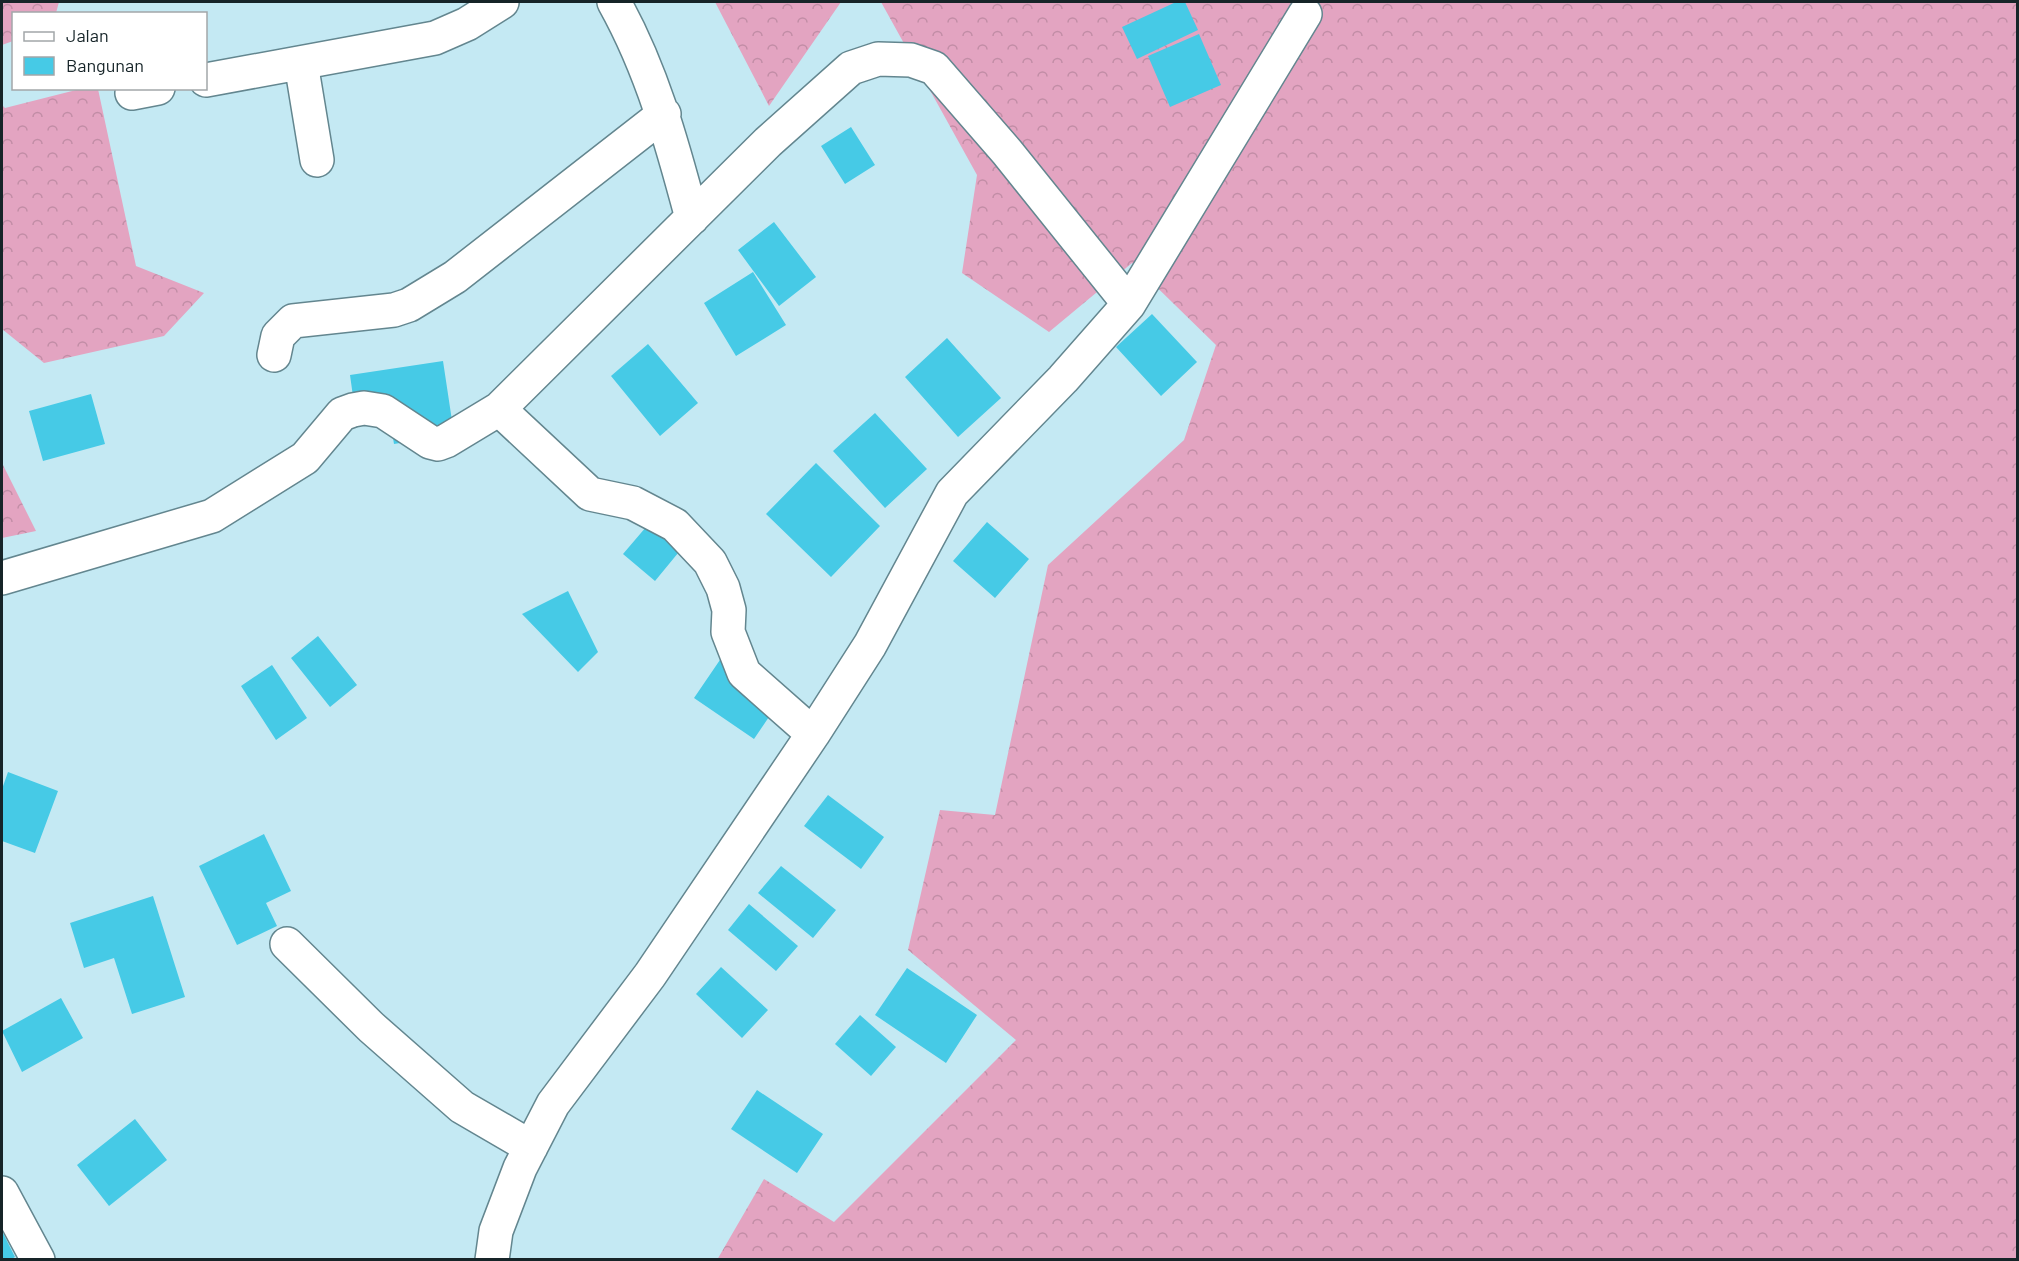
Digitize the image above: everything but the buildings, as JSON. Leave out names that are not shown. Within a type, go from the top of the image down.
[{"type":"street","points":[[207,80],[435,38],[467,24],[502,2]]},
{"type":"street","points":[[614,2],[633,35],[664,114],[692,218]]},
{"type":"street","points":[[492,1260],[496,1231],[531,1147],[553,1104],[650,975],[813,734],[870,645],[952,493],[1063,379],[1129,304],[1305,14]]},
{"type":"street","points":[[2,579],[212,516],[305,458],[342,414],[353,410],[364,408],[383,411],[438,444],[499,409],[768,142],[851,68],[878,59],[911,60],[934,68],[1007,152],[1129,304]]},
{"type":"street","points":[[301,63],[318,160]]},
{"type":"street","points":[[274,355],[278,336],[293,321],[394,310],[409,305],[455,277],[664,114]]},
{"type":"street","points":[[499,409],[590,494],[633,503],[675,525],[710,562],[723,588],[729,610],[728,632],[744,673],[813,734]]},
{"type":"street","points":[[287,944],[371,1027],[462,1107],[531,1147]]},
{"type":"street","points":[[2,1193],[38,1260]]},
{"type":"green space","points":[[2,2],[59,2],[56,12],[12,12],[12,41],[2,45]]},
{"type":"green space","points":[[715,2],[841,2],[769,106]]},
{"type":"green space","points":[[881,2],[2017,2],[2017,1259],[717,1260],[764,1179],[834,1222],[1016,1040],[908,950],[940,810],[995,815],[1048,565],[1184,440],[1216,345],[1132,263],[1049,332],[962,273],[977,175]]},
{"type":"green space","points":[[76,90],[98,90],[136,266],[204,293],[164,336],[44,363],[2,329],[2,105],[5,108]]},
{"type":"green space","points":[[2,463],[36,531],[2,538]]}]
